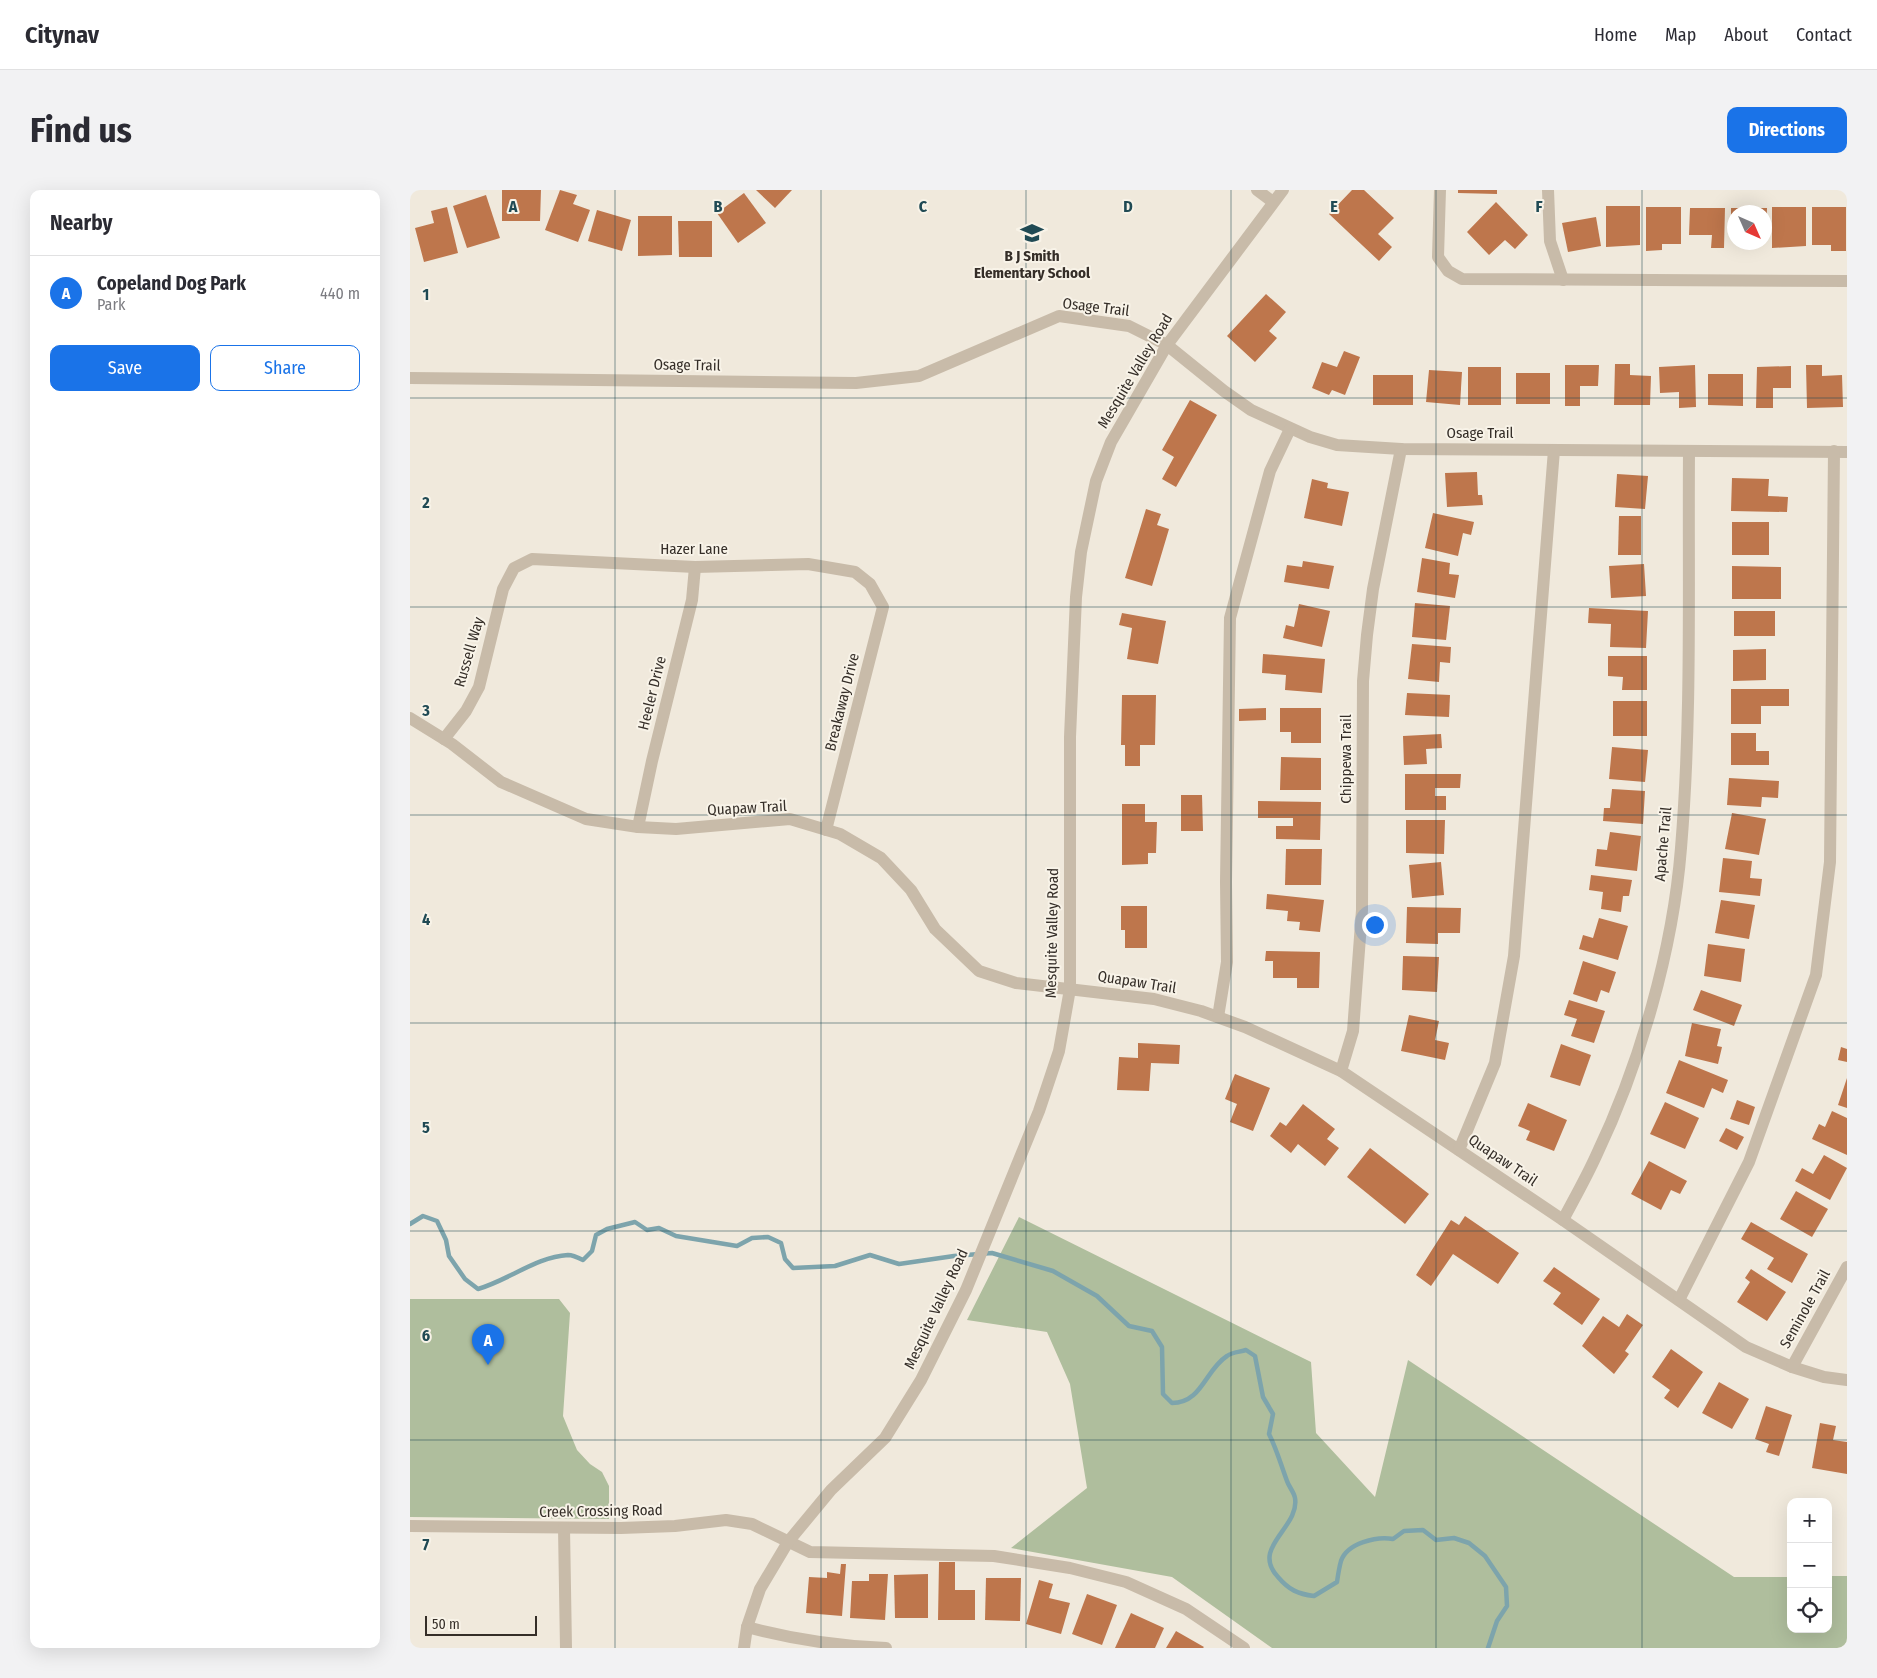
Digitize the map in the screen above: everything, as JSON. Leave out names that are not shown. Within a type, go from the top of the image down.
[{"type":"street","points":[[1257,190],[1273,202]]},
{"type":"street","name":"Mesquite Valley Road","points":[[744,1648],[747,1628],[760,1589],[788,1542],[831,1490],[885,1438],[921,1380],[966,1290],[1039,1111],[1059,1051],[1070,989],[1070,737],[1076,597],[1081,552],[1096,481],[1112,442],[1166,345],[1283,190]]},
{"type":"street","points":[[1440,190],[1438,257],[1448,271],[1462,279],[1847,282]]},
{"type":"street","points":[[1548,190],[1550,240],[1563,280]]},
{"type":"street","name":"Osage Trail","points":[[410,378],[856,383],[919,376],[1058,316],[1129,326],[1166,345],[1251,410],[1290,429],[1337,445],[1401,449],[1841,452]]},
{"type":"street","points":[[1218,1017],[1227,962],[1226,882],[1230,618],[1270,471],[1290,429]]},
{"type":"street","name":"Chippewa Trail","points":[[1341,1071],[1353,1031],[1362,910],[1363,681],[1367,634],[1373,589],[1401,449]]},
{"type":"street","points":[[1459,1150],[1495,1063],[1514,956],[1554,450]]},
{"type":"street","name":"Apache Trail","points":[[1563,1220],[1596,1157],[1642,1040],[1673,908],[1681,848],[1686,725],[1689,451]]},
{"type":"street","points":[[1679,1300],[1749,1162],[1816,975],[1830,862],[1841,452]]},
{"type":"street","name":"Hazer Lane","points":[[514,568],[532,559],[695,567],[808,564],[855,572],[870,584]]},
{"type":"street","name":"Heeler Drive","points":[[638,827],[652,761],[692,600],[695,567]]},
{"type":"street","name":"Russell Way","points":[[444,739],[466,711],[478,687],[503,589],[514,568]]},
{"type":"street","name":"Breakaway Drive","points":[[826,830],[883,607],[870,584]]},
{"type":"street","name":"Quapaw Trail","points":[[410,718],[444,739],[501,782],[586,819],[638,827],[676,829],[790,820],[840,834],[881,858],[911,890],[935,929],[979,971],[1016,983],[1154,999],[1218,1017],[1341,1071],[1563,1220],[1746,1347],[1792,1367],[1824,1377],[1847,1380]]},
{"type":"street","name":"Seminole Trail","points":[[1792,1367],[1847,1267]]},
{"type":"street","name":"Creek Crossing Road","points":[[410,1526],[564,1528],[675,1526],[738,1521],[752,1524],[810,1552],[994,1556],[1070,1568],[1126,1582],[1186,1609],[1244,1648]]},
{"type":"street","points":[[564,1528],[566,1648]]},
{"type":"street","points":[[747,1628],[798,1640],[830,1645],[886,1648]]},
{"type":"green space","points":[[1019,1217],[1311,1362],[1316,1433],[1375,1497],[1408,1360],[1734,1577],[1787,1577],[1787,1633],[1832,1633],[1832,1576],[1847,1576],[1847,1648],[1272,1648],[1172,1577],[1011,1548],[1087,1488],[1070,1384],[1047,1332],[967,1320]]},
{"type":"green space","points":[[410,1299],[559,1299],[570,1313],[563,1416],[577,1450],[590,1464],[602,1472],[609,1486],[609,1519],[410,1517]]},
{"type":"building","points":[[502,190],[541,190],[540,221],[502,221]]},
{"type":"building","points":[[560,190],[577,195],[573,204],[590,210],[578,242],[545,230]]},
{"type":"building","points":[[756,190],[792,190],[775,208]]},
{"type":"building","points":[[1352,190],[1364,190],[1394,218],[1378,234],[1392,247],[1379,261],[1329,214]]},
{"type":"building","points":[[1458,190],[1497,190],[1497,194],[1458,193]]},
{"type":"building","points":[[744,193],[766,223],[738,243],[717,213]]},
{"type":"building","points":[[486,195],[500,238],[467,248],[453,206]]},
{"type":"building","points":[[1496,202],[1528,235],[1515,249],[1505,240],[1489,255],[1467,232]]},
{"type":"building","points":[[1606,206],[1640,206],[1640,245],[1606,247]]},
{"type":"building","points":[[447,207],[458,253],[424,262],[415,228],[434,223],[431,211]]},
{"type":"building","points":[[1646,207],[1681,207],[1681,244],[1662,244],[1662,250],[1646,251]]},
{"type":"building","points":[[1772,207],[1806,207],[1806,246],[1772,248]]},
{"type":"building","points":[[1812,207],[1846,207],[1846,251],[1831,251],[1831,245],[1812,245]]},
{"type":"building","points":[[1690,208],[1725,208],[1724,248],[1711,248],[1712,235],[1689,235]]},
{"type":"building","points":[[597,210],[631,220],[622,251],[588,241]]},
{"type":"building","points":[[638,216],[672,216],[672,255],[638,256]]},
{"type":"building","points":[[1596,217],[1601,246],[1568,252],[1562,223]]},
{"type":"building","points":[[678,221],[712,221],[712,257],[679,257]]},
{"type":"building","points":[[1266,294],[1286,312],[1269,331],[1277,338],[1255,362],[1227,336]]},
{"type":"building","points":[[1344,351],[1360,357],[1345,395],[1332,390],[1329,395],[1312,388],[1322,362],[1337,367]]},
{"type":"building","points":[[1615,364],[1630,364],[1630,375],[1651,376],[1650,405],[1614,405]]},
{"type":"building","points":[[1565,365],[1599,365],[1598,386],[1580,386],[1580,406],[1565,406]]},
{"type":"building","points":[[1695,365],[1696,407],[1679,408],[1679,392],[1660,393],[1659,367]]},
{"type":"building","points":[[1806,365],[1822,365],[1822,376],[1842,375],[1843,407],[1807,408]]},
{"type":"building","points":[[1791,366],[1791,388],[1773,388],[1773,408],[1756,408],[1757,367]]},
{"type":"building","points":[[1468,367],[1501,367],[1501,405],[1468,405]]},
{"type":"building","points":[[1429,370],[1462,372],[1460,405],[1426,402]]},
{"type":"building","points":[[1516,373],[1550,373],[1550,404],[1516,404]]},
{"type":"building","points":[[1708,374],[1743,374],[1743,406],[1708,405]]},
{"type":"building","points":[[1373,375],[1413,375],[1413,405],[1373,405]]},
{"type":"building","points":[[1190,400],[1217,415],[1176,487],[1162,479],[1174,457],[1162,450]]},
{"type":"building","points":[[1477,472],[1478,495],[1482,495],[1483,505],[1447,507],[1445,473]]},
{"type":"building","points":[[1617,474],[1648,476],[1645,509],[1615,507]]},
{"type":"building","points":[[1732,478],[1769,479],[1768,496],[1788,497],[1787,512],[1731,511]]},
{"type":"building","points":[[1312,479],[1328,483],[1327,488],[1349,492],[1342,526],[1304,518]]},
{"type":"building","points":[[1146,509],[1161,514],[1157,525],[1169,529],[1152,586],[1125,578]]},
{"type":"building","points":[[1433,513],[1474,522],[1471,535],[1463,533],[1458,556],[1425,548]]},
{"type":"building","points":[[1619,516],[1641,516],[1641,555],[1618,555]]},
{"type":"building","points":[[1732,522],[1769,522],[1769,555],[1732,555]]},
{"type":"building","points":[[1422,558],[1450,563],[1449,574],[1459,575],[1455,598],[1417,592]]},
{"type":"building","points":[[1303,561],[1334,566],[1329,589],[1284,582],[1287,565],[1302,567]]},
{"type":"building","points":[[1644,564],[1646,596],[1611,598],[1609,566]]},
{"type":"building","points":[[1732,566],[1781,567],[1781,599],[1732,599]]},
{"type":"building","points":[[1415,603],[1450,606],[1446,640],[1412,637]]},
{"type":"building","points":[[1299,604],[1330,611],[1322,647],[1283,638],[1286,625],[1294,627]]},
{"type":"building","points":[[1589,608],[1648,611],[1646,648],[1610,647],[1611,624],[1588,623]]},
{"type":"building","points":[[1734,611],[1775,611],[1775,636],[1734,636]]},
{"type":"building","points":[[1122,613],[1166,621],[1158,664],[1127,659],[1132,628],[1119,625]]},
{"type":"building","points":[[1412,644],[1451,647],[1450,663],[1440,662],[1439,682],[1408,679]]},
{"type":"building","points":[[1766,649],[1766,680],[1733,681],[1733,650]]},
{"type":"building","points":[[1263,654],[1325,659],[1322,693],[1285,690],[1286,675],[1262,673]]},
{"type":"building","points":[[1608,656],[1647,656],[1647,690],[1622,690],[1623,677],[1608,676]]},
{"type":"building","points":[[1731,689],[1789,689],[1789,706],[1761,706],[1761,724],[1731,724]]},
{"type":"building","points":[[1407,693],[1450,695],[1449,717],[1405,715]]},
{"type":"building","points":[[1122,695],[1156,695],[1155,745],[1140,745],[1140,766],[1125,766],[1125,745],[1121,745]]},
{"type":"building","points":[[1613,701],[1647,701],[1647,736],[1613,736]]},
{"type":"building","points":[[1266,708],[1266,720],[1239,721],[1239,709]]},
{"type":"building","points":[[1280,708],[1321,708],[1321,743],[1291,743],[1291,732],[1280,732]]},
{"type":"building","points":[[1731,733],[1756,733],[1756,751],[1769,751],[1769,765],[1731,765]]},
{"type":"building","points":[[1441,734],[1442,748],[1426,749],[1427,764],[1404,765],[1403,736]]},
{"type":"building","points":[[1612,747],[1648,750],[1645,782],[1609,779]]},
{"type":"building","points":[[1281,757],[1321,758],[1321,790],[1280,790]]},
{"type":"building","points":[[1405,774],[1461,774],[1460,788],[1435,788],[1435,796],[1446,796],[1446,810],[1405,810]]},
{"type":"building","points":[[1729,778],[1779,781],[1778,798],[1762,797],[1761,807],[1727,805]]},
{"type":"building","points":[[1612,789],[1645,791],[1643,824],[1603,821],[1604,808],[1610,808]]},
{"type":"building","points":[[1181,795],[1202,795],[1203,831],[1181,831]]},
{"type":"building","points":[[1258,801],[1321,802],[1320,840],[1276,839],[1276,826],[1293,826],[1293,818],[1258,818]]},
{"type":"building","points":[[1122,804],[1145,804],[1145,822],[1157,822],[1156,853],[1148,853],[1148,864],[1122,865]]},
{"type":"building","points":[[1732,813],[1766,819],[1759,855],[1725,849]]},
{"type":"building","points":[[1406,820],[1445,820],[1444,854],[1406,853]]},
{"type":"building","points":[[1610,832],[1641,836],[1637,871],[1595,866],[1597,849],[1607,850]]},
{"type":"building","points":[[1286,849],[1322,849],[1321,885],[1285,885]]},
{"type":"building","points":[[1723,858],[1752,861],[1750,878],[1762,879],[1760,896],[1719,892]]},
{"type":"building","points":[[1441,862],[1444,895],[1412,898],[1409,865]]},
{"type":"building","points":[[1591,875],[1632,880],[1629,896],[1623,896],[1621,912],[1601,909],[1603,892],[1589,890]]},
{"type":"building","points":[[1267,894],[1324,900],[1320,932],[1299,930],[1300,922],[1287,921],[1288,911],[1266,909]]},
{"type":"building","points":[[1721,900],[1755,905],[1749,939],[1715,933]]},
{"type":"building","points":[[1121,906],[1147,906],[1147,948],[1125,948],[1125,930],[1121,930]]},
{"type":"building","points":[[1407,907],[1461,908],[1460,933],[1438,933],[1438,944],[1406,943]]},
{"type":"building","points":[[1599,918],[1628,926],[1618,960],[1579,949],[1583,935],[1593,938]]},
{"type":"building","points":[[1708,944],[1745,949],[1741,982],[1704,976]]},
{"type":"building","points":[[1266,951],[1320,952],[1319,988],[1297,988],[1297,978],[1273,978],[1273,961],[1265,961]]},
{"type":"building","points":[[1403,956],[1439,957],[1437,992],[1402,990]]},
{"type":"building","points":[[1583,961],[1616,972],[1609,993],[1601,990],[1597,1002],[1573,994]]},
{"type":"building","points":[[1701,990],[1742,1005],[1734,1026],[1693,1010]]},
{"type":"building","points":[[1569,1000],[1605,1011],[1594,1043],[1571,1036],[1577,1019],[1564,1015]]},
{"type":"building","points":[[1409,1015],[1439,1021],[1435,1040],[1449,1043],[1445,1060],[1401,1051]]},
{"type":"building","points":[[1692,1023],[1721,1029],[1717,1046],[1722,1047],[1718,1064],[1685,1056]]},
{"type":"building","points":[[1138,1043],[1180,1045],[1179,1064],[1151,1063],[1149,1091],[1117,1090],[1119,1057],[1138,1058]]},
{"type":"building","points":[[1561,1044],[1591,1055],[1580,1086],[1550,1077]]},
{"type":"building","points":[[1841,1047],[1847,1049],[1847,1062],[1838,1060]]},
{"type":"building","points":[[1679,1060],[1728,1080],[1723,1093],[1712,1088],[1704,1108],[1666,1093]]},
{"type":"building","points":[[1235,1074],[1270,1088],[1253,1131],[1230,1122],[1237,1104],[1225,1099]]},
{"type":"building","points":[[1847,1078],[1847,1108],[1838,1105]]},
{"type":"building","points":[[1737,1100],[1755,1107],[1749,1125],[1730,1119]]},
{"type":"building","points":[[1665,1102],[1699,1118],[1685,1149],[1650,1134]]},
{"type":"building","points":[[1528,1103],[1567,1120],[1554,1151],[1526,1140],[1530,1131],[1518,1126]]},
{"type":"building","points":[[1303,1104],[1335,1129],[1327,1139],[1339,1148],[1325,1166],[1298,1144],[1291,1153],[1270,1136],[1280,1122],[1286,1126]]},
{"type":"building","points":[[1832,1111],[1847,1118],[1847,1155],[1812,1139],[1819,1124],[1825,1127]]},
{"type":"building","points":[[1726,1128],[1744,1137],[1737,1150],[1719,1141]]},
{"type":"building","points":[[1370,1148],[1429,1194],[1405,1224],[1347,1177]]},
{"type":"building","points":[[1824,1155],[1847,1168],[1830,1200],[1795,1181],[1802,1168],[1813,1174]]},
{"type":"building","points":[[1649,1161],[1687,1181],[1680,1194],[1671,1190],[1661,1210],[1631,1194]]},
{"type":"building","points":[[1796,1191],[1828,1209],[1812,1237],[1780,1219]]},
{"type":"building","points":[[1465,1216],[1519,1253],[1498,1284],[1453,1254],[1431,1286],[1416,1275],[1451,1220],[1459,1225]]},
{"type":"building","points":[[1751,1222],[1808,1254],[1792,1283],[1767,1269],[1774,1258],[1741,1239]]},
{"type":"building","points":[[1554,1267],[1600,1299],[1582,1325],[1553,1304],[1561,1293],[1543,1281]]},
{"type":"building","points":[[1751,1269],[1786,1292],[1767,1321],[1737,1302],[1750,1282],[1745,1278]]},
{"type":"building","points":[[1627,1314],[1643,1325],[1625,1351],[1629,1354],[1614,1374],[1582,1346],[1603,1316],[1619,1327]]},
{"type":"building","points":[[1671,1349],[1703,1372],[1678,1408],[1664,1398],[1670,1390],[1652,1377]]},
{"type":"building","points":[[1719,1382],[1749,1399],[1732,1429],[1702,1413]]},
{"type":"building","points":[[1766,1406],[1792,1415],[1779,1456],[1766,1452],[1769,1444],[1755,1439]]},
{"type":"building","points":[[1820,1423],[1836,1426],[1833,1440],[1847,1442],[1847,1474],[1812,1468]]},
{"type":"building","points":[[939,1562],[955,1562],[955,1590],[975,1590],[975,1620],[938,1620]]},
{"type":"building","points":[[841,1564],[846,1564],[842,1616],[806,1613],[809,1577],[827,1578],[827,1572],[840,1574]]},
{"type":"building","points":[[869,1574],[888,1574],[885,1620],[850,1618],[852,1581],[869,1581]]},
{"type":"building","points":[[928,1574],[928,1618],[895,1618],[894,1575]]},
{"type":"building","points":[[986,1578],[1021,1578],[1020,1621],[985,1620]]},
{"type":"building","points":[[1039,1580],[1053,1584],[1049,1598],[1070,1603],[1061,1634],[1026,1624]]},
{"type":"building","points":[[1087,1594],[1117,1605],[1102,1645],[1072,1634]]},
{"type":"building","points":[[1131,1613],[1164,1628],[1155,1648],[1115,1648]]},
{"type":"building","points":[[1176,1631],[1204,1647],[1166,1648]]},
{"type":"waterway","points":[[410,1224],[423,1216],[437,1221],[446,1240],[449,1256],[465,1279],[478,1289],[545,1260],[570,1255],[583,1260],[592,1251],[596,1235],[607,1229],[635,1222],[647,1230],[659,1228],[676,1236],[737,1246],[752,1238],[768,1237],[781,1243],[785,1259],[793,1268],[835,1266],[870,1255],[899,1264],[992,1253],[1053,1271],[1097,1296],[1129,1326],[1152,1331],[1162,1347],[1163,1394],[1172,1403],[1182,1402],[1190,1398],[1197,1392],[1213,1369],[1229,1355],[1246,1350],[1255,1356],[1263,1397],[1273,1414],[1269,1434],[1295,1498],[1295,1509],[1291,1519],[1272,1547],[1270,1556],[1271,1566],[1286,1585],[1298,1593],[1314,1596],[1337,1582],[1344,1555],[1363,1542],[1386,1538],[1393,1539],[1404,1531],[1423,1530],[1436,1540],[1454,1538],[1469,1543],[1485,1556],[1506,1587],[1507,1606],[1497,1621],[1488,1648]]},
{"type":"place","name":"B J Smith Elementary School","points":[[1032,233]]},
{"type":"place","name":"Copeland Dog Park","points":[[488,1365]]}]
